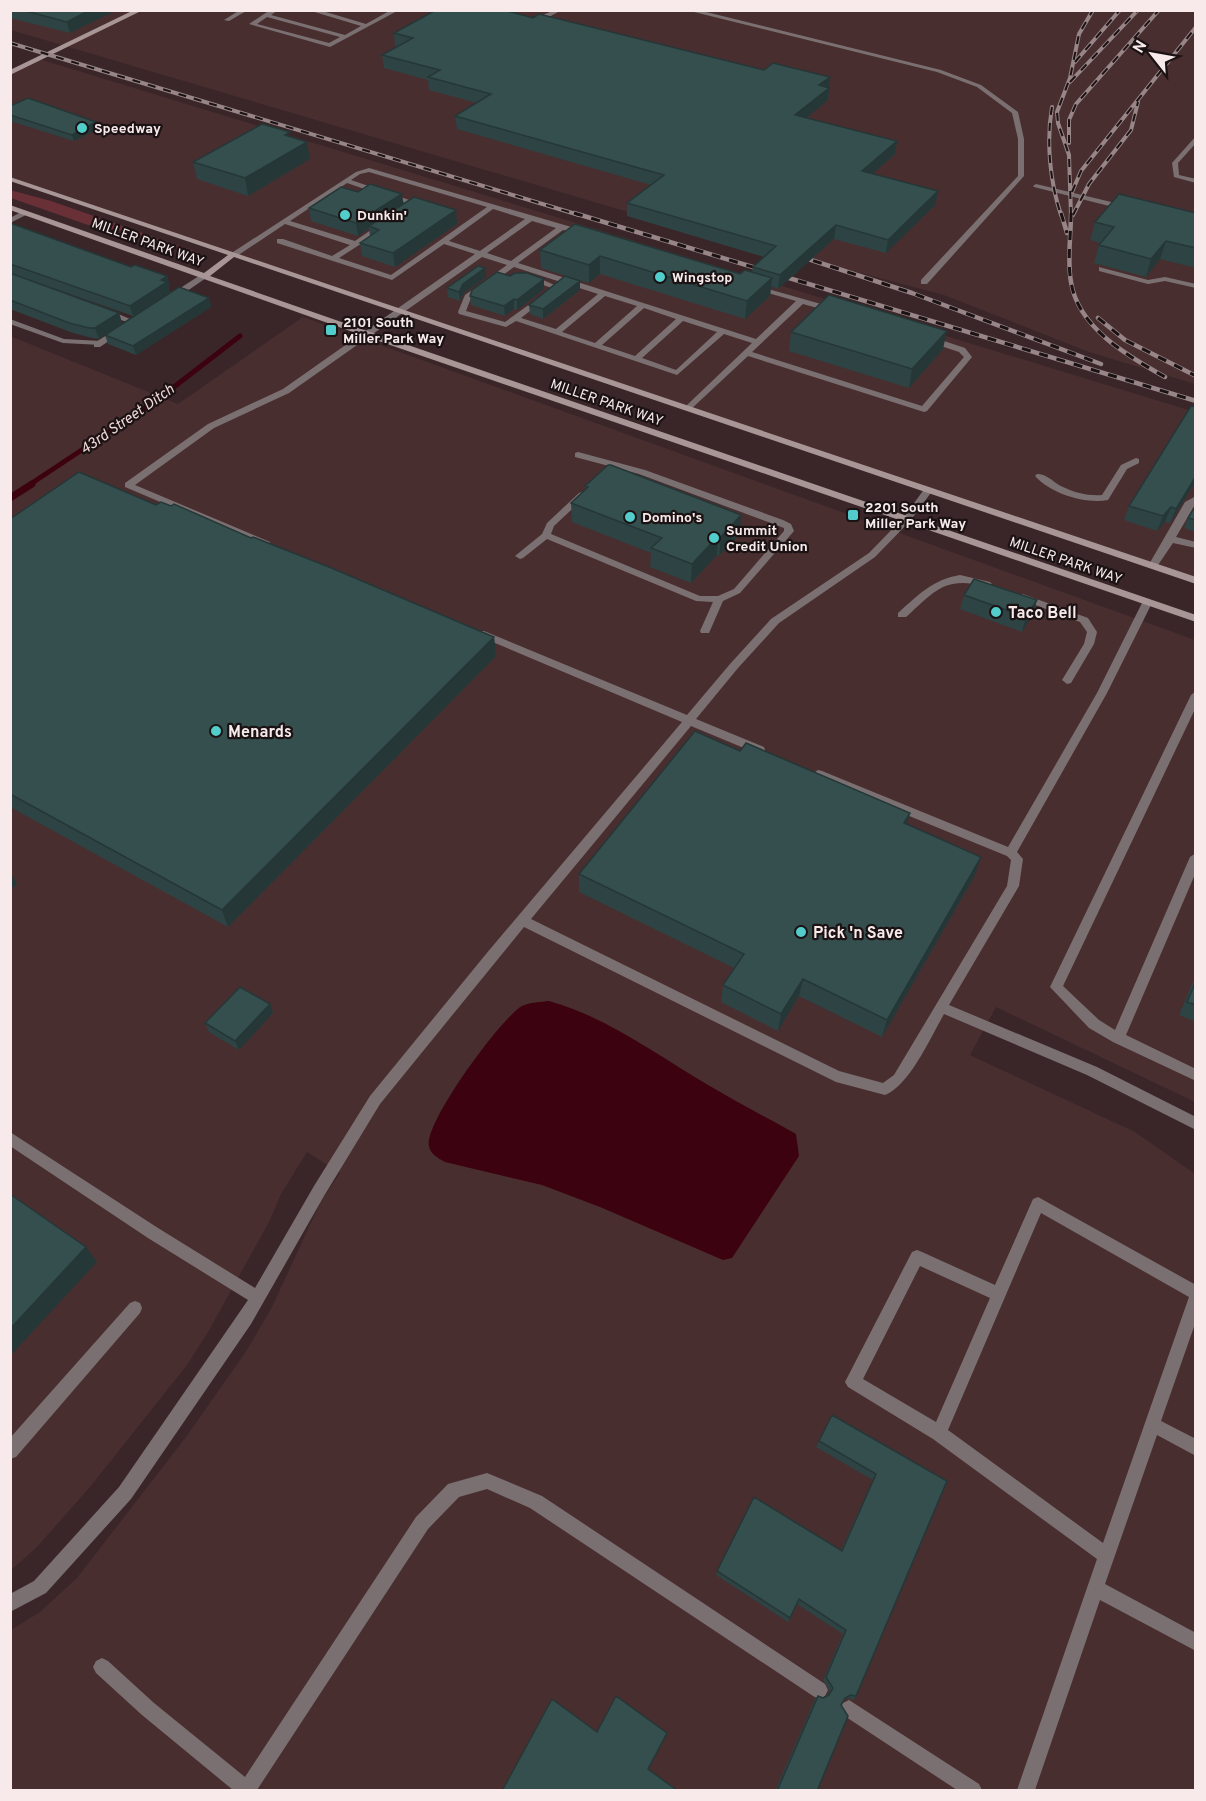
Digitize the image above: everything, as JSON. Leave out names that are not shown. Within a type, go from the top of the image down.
[{"type":"main road","points":[[10,73],[14,68],[140,10]]},
{"type":"main road","name":"MILLER PARK WAY","points":[[10,179],[1196,580]]},
{"type":"main road","name":"MILLER PARK WAY","points":[[10,207],[370,335],[1196,619]]},
{"type":"main road","points":[[205,276],[234,254]]},
{"type":"street","points":[[227,20],[245,10]]},
{"type":"street","points":[[275,10],[252,24],[330,45],[393,12]]},
{"type":"street","points":[[311,10],[367,26]]},
{"type":"street","points":[[378,10],[393,12]]},
{"type":"street","points":[[526,19],[537,21],[555,12],[550,10]]},
{"type":"street","points":[[689,10],[939,71],[979,86],[1015,112],[1021,139],[1021,176],[924,282]]},
{"type":"street","points":[[266,15],[346,37]]},
{"type":"street","points":[[1196,138],[1175,163],[1176,176],[1196,181]]},
{"type":"street","points":[[234,254],[283,220],[364,170],[376,170],[596,238]]},
{"type":"street","points":[[346,181],[417,204]]},
{"type":"street","points":[[1036,186],[1138,212]]},
{"type":"street","points":[[409,209],[439,190]]},
{"type":"street","points":[[280,241],[392,278],[493,206]]},
{"type":"street","points":[[10,221],[26,213]]},
{"type":"street","points":[[278,548],[128,485],[211,426],[286,391],[370,335],[531,218]]},
{"type":"street","points":[[283,220],[356,244]]},
{"type":"street","points":[[333,259],[391,221]]},
{"type":"street","points":[[562,227],[514,264],[509,274],[468,297],[462,312],[506,325],[564,280]]},
{"type":"street","points":[[444,242],[757,342]]},
{"type":"street","points":[[1102,269],[1148,282],[1165,279],[1196,286]]},
{"type":"street","points":[[509,274],[555,287]]},
{"type":"street","points":[[159,305],[205,276]]},
{"type":"street","points":[[744,283],[844,314]]},
{"type":"street","points":[[556,333],[604,293]]},
{"type":"street","points":[[689,408],[801,301]]},
{"type":"street","points":[[596,346],[643,305]]},
{"type":"street","points":[[100,309],[133,322]]},
{"type":"street","points":[[10,321],[63,340],[99,344],[142,316]]},
{"type":"street","points":[[514,318],[677,374],[723,331]]},
{"type":"street","points":[[635,360],[681,318]]},
{"type":"street","points":[[746,352],[924,409],[968,357],[962,350],[919,336]]},
{"type":"street","points":[[546,535],[699,599],[719,599],[737,591],[789,531],[788,526],[642,471],[578,455]]},
{"type":"street","points":[[1040,476],[1047,484],[1093,499],[1105,498],[1124,467],[1136,461]]},
{"type":"street","points":[[606,472],[615,465]]},
{"type":"street","points":[[520,556],[546,535],[550,525],[590,487]]},
{"type":"street","points":[[10,1604],[40,1587],[124,1492],[246,1319],[319,1191],[375,1100],[522,920],[734,666],[775,621],[872,555],[907,519],[928,490]]},
{"type":"street","points":[[1153,566],[1190,502],[1196,499]]},
{"type":"street","points":[[1170,538],[1196,545]]},
{"type":"street","points":[[902,615],[940,582],[956,579],[978,580],[1077,617],[1084,621],[1092,632],[1089,644],[1067,680]]},
{"type":"street","points":[[705,631],[719,599]]},
{"type":"street","points":[[1011,853],[1102,693],[1147,603]]},
{"type":"street","points":[[464,626],[774,755]]},
{"type":"street","points":[[1196,695],[1056,987],[1094,1024],[1196,1075]]},
{"type":"street","points":[[522,920],[836,1076],[885,1089],[899,1078],[1013,886],[1017,859],[1011,853],[806,769]]},
{"type":"street","points":[[1118,1038],[1196,857]]},
{"type":"street","points":[[942,1008],[1092,1071],[1196,1124]]},
{"type":"street","points":[[10,1138],[153,1233],[258,1298]]},
{"type":"street","points":[[939,1433],[1038,1204],[1196,1293]]},
{"type":"street","points":[[998,1294],[917,1257],[853,1382],[939,1433],[1107,1556]]},
{"type":"street","points":[[1026,1791],[1196,1298]]},
{"type":"street","points":[[10,1451],[135,1308]]},
{"type":"street","points":[[1152,1424],[1196,1448]]},
{"type":"street","points":[[102,1666],[148,1709],[247,1790],[422,1523],[454,1490],[487,1481],[536,1502],[819,1690]]},
{"type":"street","points":[[1095,1588],[1196,1643]]},
{"type":"street","points":[[849,1709],[973,1791]]},
{"type":"shaded area","points":[[10,11],[1195,11],[1195,384],[1089,352],[944,295],[618,209],[11,30]]},
{"type":"shaded area","points":[[39,59],[1195,412],[1195,581],[11,179],[11,73]]},
{"type":"shaded area","points":[[10,190],[51,201],[200,253],[193,254],[134,233],[88,225],[11,198]]},
{"type":"shaded area","points":[[303,317],[1195,640],[1195,1102],[996,1007],[970,1055],[1135,1132],[1195,1174],[1195,1790],[11,1790],[11,1630],[40,1612],[77,1578],[186,1437],[247,1350],[272,1307],[321,1201],[340,1173],[307,1152],[281,1194],[269,1222],[208,1332],[187,1365],[90,1487],[36,1548],[11,1570],[10,336],[178,404]]},
{"type":"shaded area","points":[[549,1001],[591,1016],[796,1134],[799,1156],[732,1258],[723,1260],[600,1207],[542,1185],[445,1162],[431,1151],[429,1146],[431,1134],[438,1116],[482,1050],[522,1006]]},
{"type":"building","points":[[22,10],[90,10],[67,22]]},
{"type":"building","points":[[436,10],[504,10],[533,18],[539,14],[764,70],[773,63],[830,77],[819,85],[829,88],[795,115],[897,141],[862,171],[938,191],[888,240],[836,225],[780,275],[753,267],[776,246],[627,203],[664,175],[455,116],[491,94],[428,77],[440,70],[382,55],[413,38],[394,33]]},
{"type":"building","points":[[28,98],[96,122],[72,135],[10,115],[10,106]]},
{"type":"building","points":[[262,124],[290,132],[285,135],[307,142],[245,178],[193,162]]},
{"type":"building","points":[[370,184],[402,194],[356,223],[309,208],[341,187],[358,192]]},
{"type":"building","points":[[1119,194],[1196,213],[1196,248],[1166,241],[1151,259],[1099,245],[1114,227],[1095,222]]},
{"type":"building","points":[[414,197],[456,210],[393,253],[360,243],[379,230],[369,226]]},
{"type":"building","points":[[10,223],[131,267],[135,265],[167,276],[161,280],[167,282],[130,306],[10,264]]},
{"type":"building","points":[[575,224],[740,274],[745,270],[772,278],[747,301],[600,256],[589,265],[540,250]]},
{"type":"building","points":[[478,266],[485,268],[463,284],[459,292],[447,288]]},
{"type":"building","points":[[497,272],[510,276],[515,273],[527,273],[544,279],[517,300],[514,299],[504,306],[470,296],[472,290]]},
{"type":"building","points":[[10,273],[119,313],[95,328],[69,323],[10,300]]},
{"type":"building","points":[[565,276],[580,281],[543,309],[529,305]]},
{"type":"building","points":[[179,287],[209,298],[133,346],[105,335]]},
{"type":"building","points":[[829,295],[947,331],[912,369],[791,332]]},
{"type":"building","points":[[1191,406],[1196,407],[1196,476],[1176,509],[1171,507],[1163,516],[1129,506]]},
{"type":"building","points":[[608,465],[741,515],[692,564],[651,548],[662,538],[571,503],[588,487],[585,486]]},
{"type":"building","name":"Menards","points":[[79,472],[156,505],[161,502],[171,506],[174,504],[251,538],[329,567],[494,637],[222,910],[10,794],[10,519]]},
{"type":"building","points":[[1196,505],[1196,520],[1188,518]]},
{"type":"building","points":[[974,579],[1037,600],[1026,617],[964,595]]},
{"type":"building","name":"Pick 'n Save","points":[[695,731],[740,751],[746,743],[910,813],[904,823],[981,857],[887,1020],[803,979],[781,1014],[723,985],[744,954],[579,874]]},
{"type":"building","points":[[1196,981],[1196,1005],[1187,1002]]},
{"type":"building","points":[[240,987],[270,1004],[235,1041],[205,1023]]},
{"type":"building","points":[[10,1194],[86,1247],[10,1329]]},
{"type":"building","points":[[832,1415],[947,1481],[856,1696],[851,1695],[845,1698],[841,1705],[848,1716],[817,1791],[777,1791],[818,1696],[823,1698],[829,1695],[833,1688],[826,1677],[846,1630],[799,1599],[790,1618],[717,1571],[754,1497],[842,1551],[876,1474],[819,1441]]},
{"type":"building","points":[[616,1696],[667,1733],[648,1769],[678,1791],[502,1791],[552,1699],[597,1732]]},
{"type":"waterway","name":"43rd Street Ditch","points":[[29,485],[157,400],[240,336]]},
{"type":"waterway","name":"43rd Street Ditch","points":[[10,498],[32,484]]},
{"type":"railway","points":[[1071,214],[1069,155],[1058,123],[1057,112],[1070,78],[1079,34],[1093,10]]},
{"type":"railway","points":[[1075,62],[1120,10]]},
{"type":"railway","points":[[1070,82],[1138,10]]},
{"type":"railway","points":[[1069,143],[1069,120],[1076,104],[1159,10]]},
{"type":"railway","points":[[1072,192],[1081,171],[1196,27]]},
{"type":"railway","points":[[10,43],[579,215]]},
{"type":"railway","points":[[1073,215],[1089,184],[1131,130],[1138,102]]},
{"type":"railway","points":[[1052,107],[1049,134],[1050,162],[1061,215]]},
{"type":"railway","points":[[574,213],[1196,401]]},
{"type":"railway","points":[[1061,213],[1067,233]]},
{"type":"railway","points":[[1071,214],[1070,274],[1076,298],[1083,313],[1094,327],[1121,350],[1165,377]]},
{"type":"railway","points":[[796,255],[912,293],[1101,364]]},
{"type":"railway","points":[[1098,318],[1125,340],[1196,376]]},
{"type":"place","name":"Speedway","points":[[82,128]]},
{"type":"place","name":"Dunkin'","points":[[345,215]]},
{"type":"place","name":"Wingstop","points":[[660,277]]},
{"type":"place","name":"2101 South Miller Park Way","points":[[331,330]]},
{"type":"place","name":"2201 South Miller Park Way","points":[[853,515]]},
{"type":"place","name":"Domino's","points":[[630,517]]},
{"type":"place","name":"Summit Credit Union","points":[[714,538]]},
{"type":"place","name":"Taco Bell","points":[[996,612]]},
{"type":"place","name":"Menards","points":[[216,731]]},
{"type":"place","name":"Pick 'n Save","points":[[801,932]]}]
